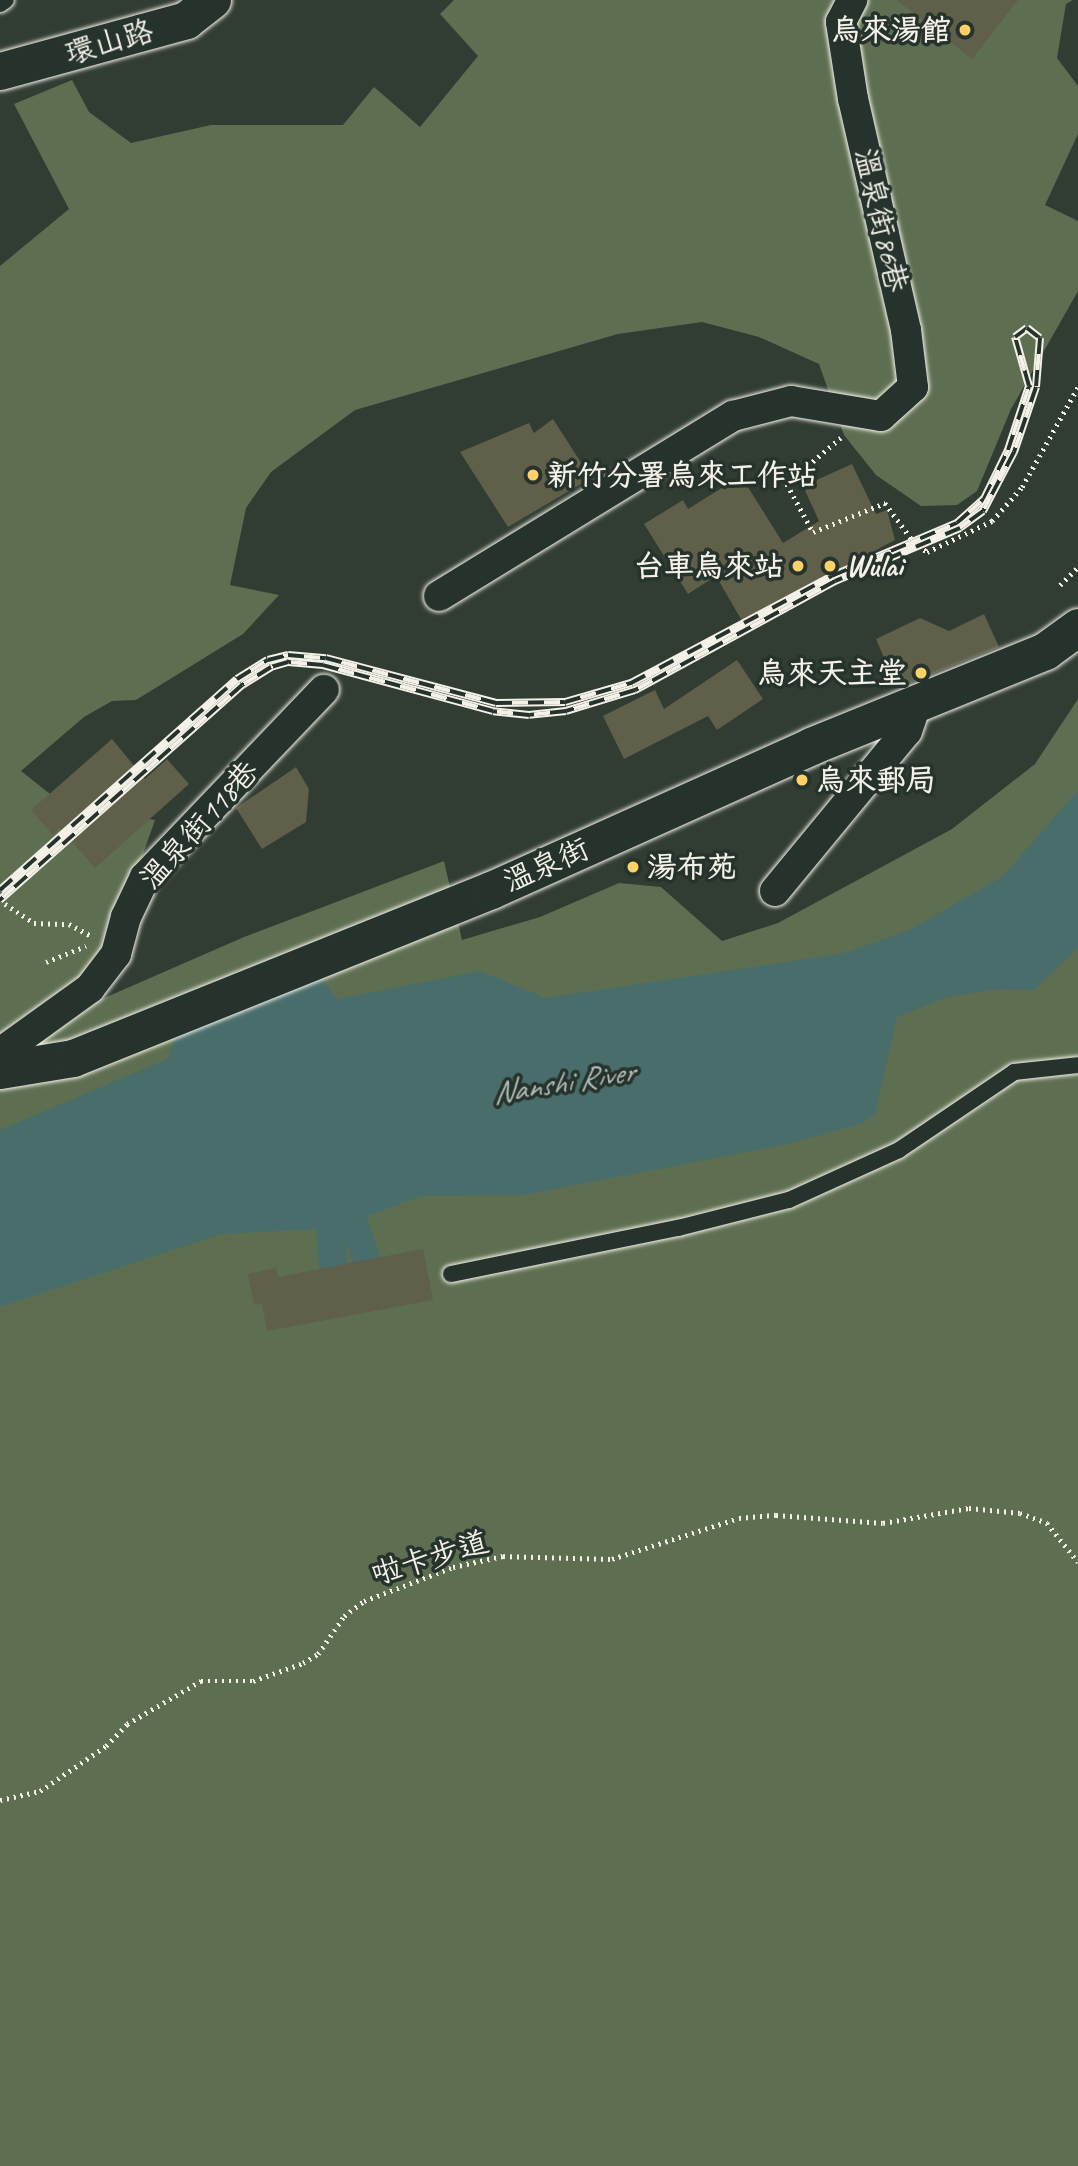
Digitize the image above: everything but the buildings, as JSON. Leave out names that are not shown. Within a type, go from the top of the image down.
[{"type":"street","name":"環山路","points":[[0,71],[186,20],[212,0]]},
{"type":"street","name":"溫泉街86巷","points":[[852,0],[841,22],[853,99],[906,330],[913,387],[881,416],[868,414]]},
{"type":"street","points":[[439,596],[733,416],[790,401],[868,414]]},
{"type":"street","name":"溫泉街","points":[[0,1070],[73,1058],[491,890],[917,702],[1045,651],[1078,627]]},
{"type":"street","name":"溫泉街118巷","points":[[0,1052],[90,988],[116,954],[126,917],[145,877],[324,690]]},
{"type":"street","points":[[775,891],[907,731],[917,702]]},
{"type":"lane","points":[[0,4],[6,0]]},
{"type":"lane","points":[[451,1274],[678,1228],[789,1199],[899,1150],[1014,1072],[1078,1065]]},
{"type":"path","points":[[868,414],[787,484],[813,532],[885,503],[913,541],[927,552],[992,521],[1022,488],[1078,387]]},
{"type":"path","points":[[1060,584],[1078,567]]},
{"type":"path","points":[[5,904],[34,923],[69,923],[89,932],[96,943]]},
{"type":"path","name":"啦卡步道","points":[[0,1800],[40,1791],[106,1746],[128,1724],[183,1690],[201,1681],[253,1681],[303,1663],[318,1654],[344,1615],[364,1601],[465,1564],[536,1555],[578,1562],[612,1559],[739,1518],[776,1515],[883,1523],[969,1508],[1020,1513],[1047,1523],[1078,1562]]},
{"type":"green space","points":[[454,0],[1073,0],[1066,4],[1057,58],[1078,86],[1078,134],[1045,205],[1078,221],[1078,291],[1011,409],[977,491],[957,505],[921,506],[876,475],[844,435],[819,364],[759,337],[702,322],[618,334],[355,410],[271,472],[246,508],[230,585],[279,595],[243,634],[136,700],[112,701],[84,717],[21,771],[50,794],[107,813],[155,820],[121,917],[63,1016],[244,937],[444,861],[462,940],[540,917],[619,883],[661,887],[722,941],[778,923],[952,829],[1035,764],[1078,699],[1078,2166],[0,2166],[0,266],[69,209],[14,104],[72,80],[89,112],[131,143],[211,125],[343,125],[374,87],[420,127],[478,56],[440,14]]},
{"type":"water","name":"Nanshi River","points":[[1078,790],[1078,948],[1034,990],[1000,989],[948,997],[897,1017],[875,1114],[863,1123],[788,1144],[525,1195],[422,1196],[334,1228],[222,1234],[0,1307],[0,1130],[167,1059],[179,1030],[319,974],[337,999],[480,971],[545,998],[845,953],[909,930],[1002,877]]},
{"type":"waterway","points":[[342,1185],[375,1287]]},
{"type":"waterway","points":[[327,1190],[335,1292]]},
{"type":"railway","points":[[0,890],[237,679],[268,660],[288,655],[326,658],[496,703],[565,702],[631,683],[832,576],[957,523],[984,499],[1008,450],[1029,386],[1015,337],[1027,328],[1040,338],[1036,387],[1014,452],[983,511],[960,528],[835,581],[635,690],[566,711],[529,715],[493,711],[323,665],[288,662],[271,667],[242,685],[0,900]]},
{"type":"place","name":"烏來湯館","points":[[965,30]]},
{"type":"place","name":"新竹分署烏來工作站","points":[[533,475]]},
{"type":"place","name":"台車烏來站","points":[[798,566]]},
{"type":"place","name":"Wulai","points":[[830,566]]},
{"type":"place","name":"烏來天主堂","points":[[921,673]]},
{"type":"place","name":"烏來郵局","points":[[802,780]]},
{"type":"place","name":"湯布苑","points":[[633,867]]}]
